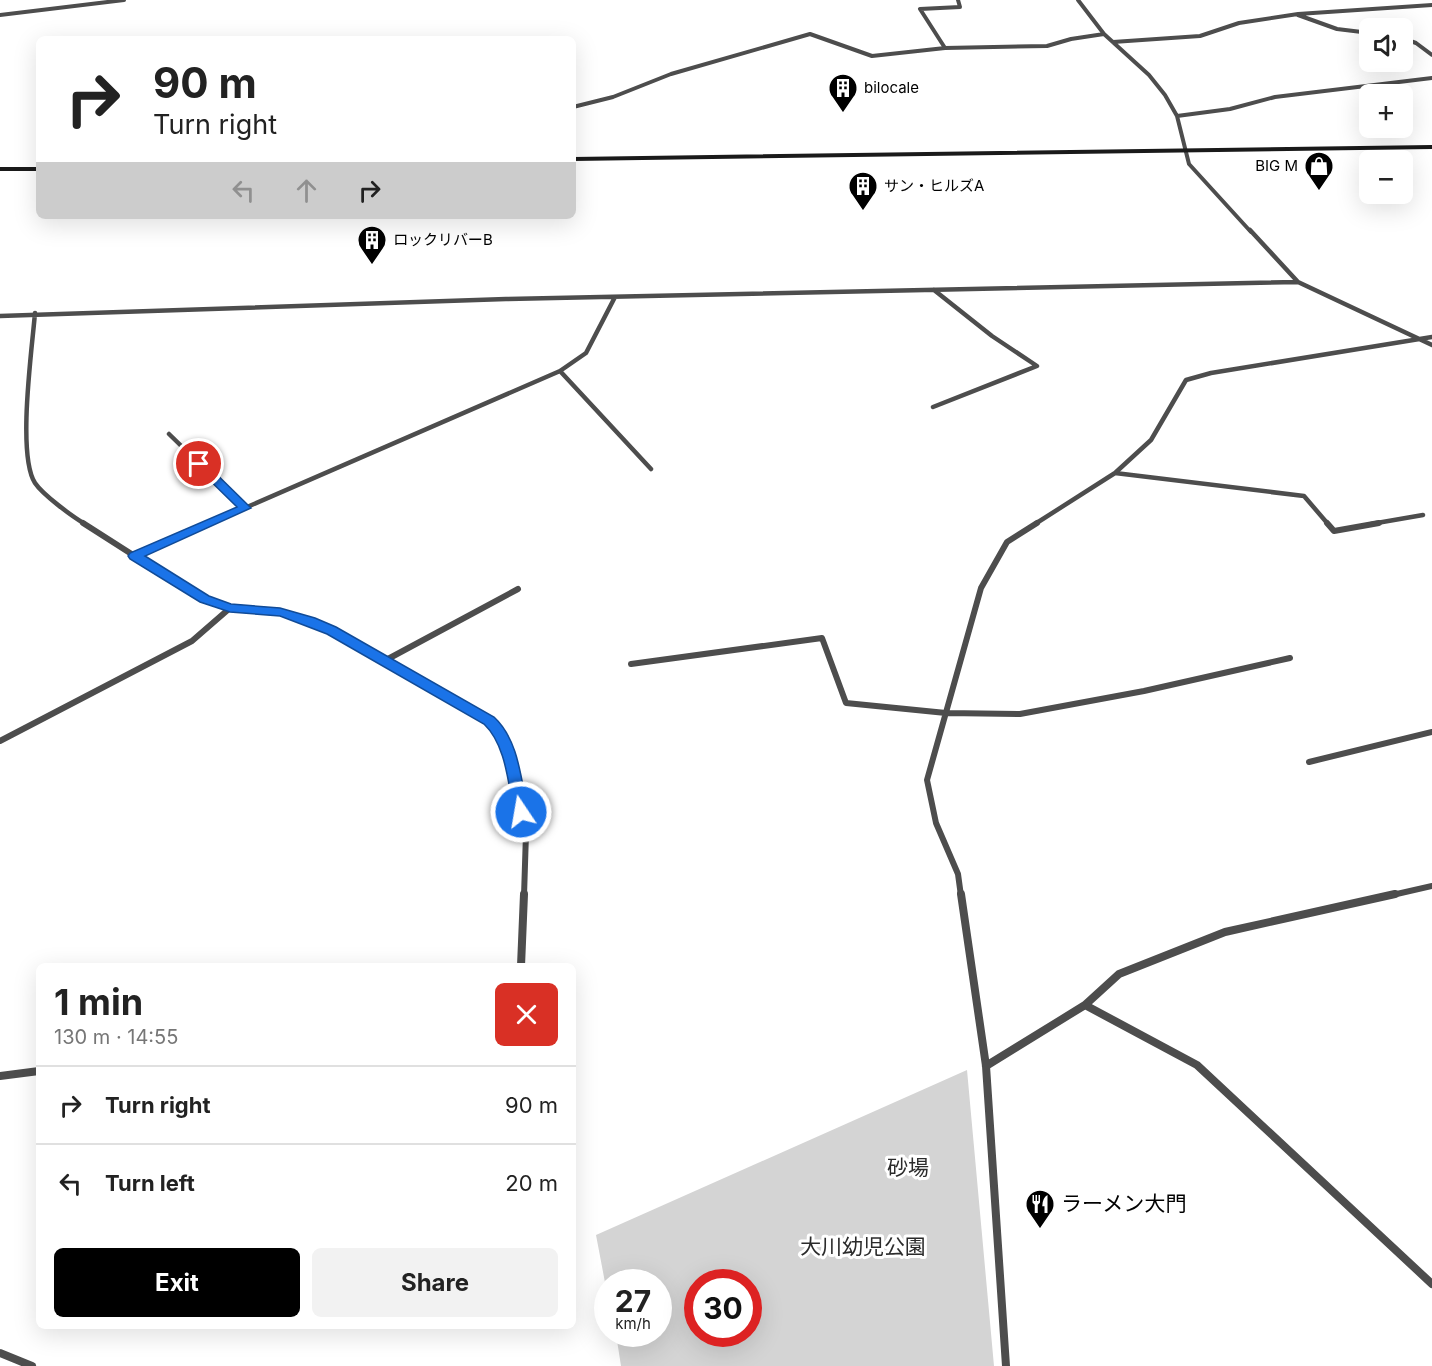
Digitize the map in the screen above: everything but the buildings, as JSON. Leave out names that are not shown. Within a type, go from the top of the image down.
[{"type":"street","points":[[0,15],[124,0]]},
{"type":"street","points":[[945,48],[920,9],[960,7],[958,0]]},
{"type":"street","points":[[1078,0],[1104,34],[1165,94],[1177,116],[1189,164],[1298,282],[1432,345]]},
{"type":"street","points":[[1113,42],[1190,38],[1239,23],[1298,14],[1432,5]]},
{"type":"street","points":[[1298,14],[1337,29],[1359,32]]},
{"type":"street","points":[[576,105],[613,97],[671,74],[810,34],[872,56],[945,48],[1047,46],[1071,39],[1104,34]]},
{"type":"street","points":[[1413,42],[1432,56]]},
{"type":"street","points":[[1177,116],[1230,109],[1275,97],[1432,78]]},
{"type":"street","points":[[576,159],[1432,147]]},
{"type":"street","points":[[0,169],[36,169]]},
{"type":"street","points":[[0,316],[35,313],[615,297],[1298,282]]},
{"type":"street","points":[[933,407],[1037,366],[992,336],[934,290]]},
{"type":"street","points":[[135,556],[560,371],[586,353],[615,297]]},
{"type":"street","points":[[35,313],[29,375],[27,455],[35,483],[72,516],[191,592],[230,608],[280,612],[311,621],[386,660],[489,721],[500,730],[508,750],[526,832],[521,963]]},
{"type":"street","points":[[1006,1366],[986,1066],[958,874],[936,824],[927,780],[981,588],[1007,542],[1115,473],[1151,440],[1186,380],[1211,373],[1432,337]]},
{"type":"street","points":[[560,371],[651,469]]},
{"type":"street","points":[[169,434],[245,508]]},
{"type":"street","points":[[1115,473],[1304,496],[1334,531],[1423,515]]},
{"type":"street","points":[[386,660],[518,589]]},
{"type":"street","points":[[0,741],[192,641],[230,608]]},
{"type":"street","points":[[631,664],[822,638],[846,703],[946,713],[1020,714],[1144,692],[1290,658]]},
{"type":"street","points":[[1309,762],[1432,732]]},
{"type":"street","points":[[986,1066],[1085,1005],[1119,974],[1225,932],[1432,886]]},
{"type":"street","points":[[1085,1005],[1197,1065],[1432,1284]]},
{"type":"street","points":[[0,1076],[36,1071]]},
{"type":"street","points":[[0,1353],[32,1366]]},
{"type":"green space","name":"大川幼児公園","points":[[967,1070],[994,1366],[621,1366],[618,1347],[672,1347],[672,1269],[602,1269],[596,1235]]},
{"type":"place","name":"bilocale","points":[[843,114]]},
{"type":"place","name":"BIG M","points":[[1319,192]]},
{"type":"place","name":"サン・ヒルズA","points":[[863,212]]},
{"type":"place","name":"ロックリバーB","points":[[372,266]]},
{"type":"place","name":"ラーメン大門","points":[[1040,1230]]},
{"type":"route","points":[[199,464],[245,508],[135,556],[205,599],[230,608],[280,612],[332,630],[489,721],[500,730],[508,750],[521,812]]},
{"type":"park label","name":"砂場","points":[[908,1168]]}]
